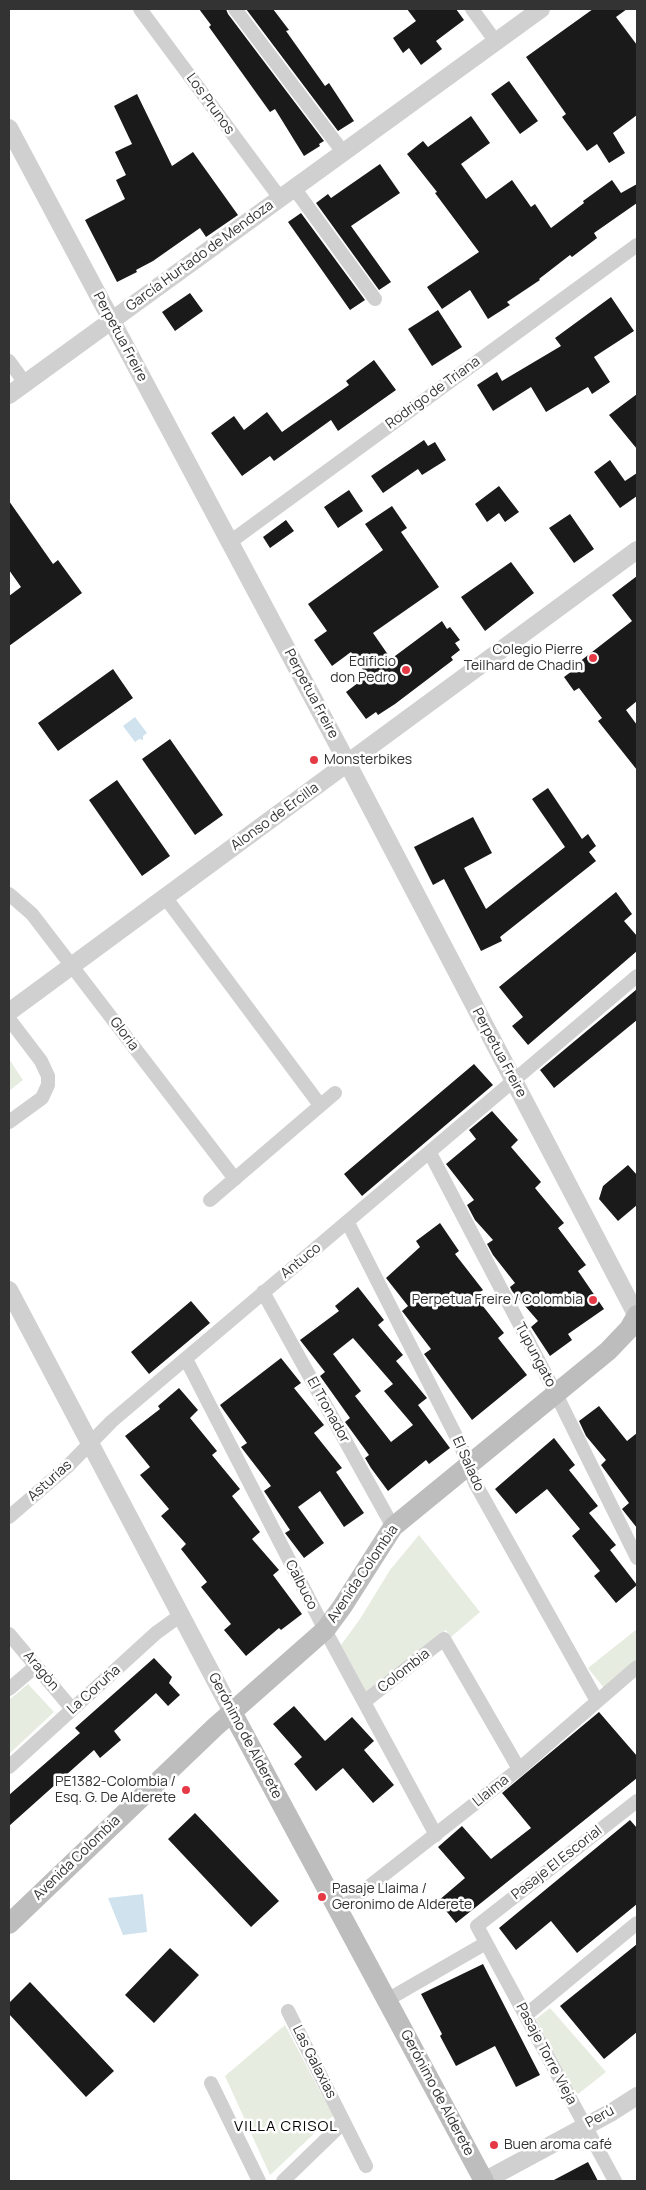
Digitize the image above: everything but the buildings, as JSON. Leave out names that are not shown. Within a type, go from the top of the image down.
[{"type":"main road","name":"Avenida Colombia","points":[[9,1924],[232,1712],[325,1630],[342,1607],[393,1527],[616,1344],[637,1316]]},
{"type":"main road","name":"Gerónimo de Alderete","points":[[232,1712],[484,2181]]},
{"type":"street","name":"Los Prunos","points":[[140,9],[280,198]]},
{"type":"street","points":[[235,9],[343,152]]},
{"type":"street","points":[[472,9],[496,42]]},
{"type":"street","name":"García Hurtado de Mendoza","points":[[9,395],[541,9]]},
{"type":"street","name":"Perpetua Freire","points":[[9,128],[348,763],[637,1316]]},
{"type":"street","points":[[294,188],[375,300]]},
{"type":"street","name":"Rodrigo de Triana","points":[[230,542],[637,245]]},
{"type":"street","points":[[9,361],[25,383]]},
{"type":"street","name":"Alonso de Ercilla","points":[[9,1012],[637,550]]},
{"type":"street","name":"Gloria","points":[[9,894],[32,914],[235,1179]]},
{"type":"street","points":[[165,897],[320,1105]]},
{"type":"street","name":"Antuco","points":[[90,1444],[112,1421],[263,1292],[348,1223],[637,976]]},
{"type":"street","points":[[9,1020],[41,1061],[48,1076],[48,1085],[42,1098],[9,1122]]},
{"type":"street","points":[[210,1200],[335,1093]]},
{"type":"street","name":"Tupungato","points":[[430,1153],[556,1394],[637,1558]]},
{"type":"street","name":"El Salado","points":[[348,1223],[461,1446],[475,1483],[597,1701]]},
{"type":"street","name":"Gerónimo de Alderete","points":[[9,1291],[232,1712]]},
{"type":"street","name":"El Tronador","points":[[263,1292],[393,1527]]},
{"type":"street","name":"Calbuco","points":[[186,1359],[325,1630],[436,1835]]},
{"type":"street","name":"Asturias","points":[[9,1517],[90,1444]]},
{"type":"street","name":"La Coruña","points":[[9,1767],[156,1633],[181,1615]]},
{"type":"street","name":"Aragòn","points":[[9,1634],[72,1709]]},
{"type":"street","name":"Colombia","points":[[364,1702],[444,1639],[519,1768]]},
{"type":"street","points":[[9,1689],[36,1666]]},
{"type":"street","name":"Llaima","points":[[339,1910],[519,1768],[637,1667]]},
{"type":"street","name":"Pasaje El Escorial","points":[[477,1926],[637,1801]]},
{"type":"street","points":[[526,2015],[637,1923]]},
{"type":"street","name":"Pasaje Torre Vieja","points":[[477,1926],[615,2181]]},
{"type":"street","points":[[388,2000],[486,1943]]},
{"type":"street","name":"Las Galaxias","points":[[288,2011],[366,2166]]},
{"type":"street","points":[[210,2083],[259,2181]]},
{"type":"street","name":"Perú","points":[[484,2181],[637,2096]]},
{"type":"street","points":[[283,2181],[344,2122]]},
{"type":"shaded area","points":[[9,1059],[23,1080],[9,1091]]},
{"type":"shaded area","points":[[419,1535],[480,1612],[451,1637],[446,1630],[367,1693],[341,1645],[360,1619],[390,1570]]},
{"type":"shaded area","points":[[637,1629],[637,1660],[604,1688],[588,1668]]},
{"type":"shaded area","points":[[28,1684],[54,1712],[9,1754],[9,1700]]},
{"type":"shaded area","points":[[550,2008],[606,2072],[578,2094],[572,2090],[536,2019]]},
{"type":"shaded area","points":[[285,2025],[333,2116],[270,2175],[225,2076]]},
{"type":"water","points":[[135,717],[147,733],[143,736],[143,740],[139,739],[135,742],[123,726]]},
{"type":"water","points":[[143,1894],[147,1932],[123,1935],[108,1898]]},
{"type":"place","name":"Colegio Pierre Teilhard de Chadin","points":[[593,658]]},
{"type":"place","name":"Edificio don Pedro","points":[[406,670]]},
{"type":"place","name":"Monsterbikes","points":[[314,760]]},
{"type":"place","name":"Perpetua Freire / Colombia","points":[[593,1300]]},
{"type":"place","name":"PE1382-Colombia / Esq. G. De Alderete","points":[[186,1790]]},
{"type":"place","name":"Pasaje Llaima / Geronimo de Alderete","points":[[322,1897]]},
{"type":"place","name":"Buen aroma café","points":[[494,2145]]},
{"type":"district","name":"VILLA CRISOL","points":[[286,2127]]}]
